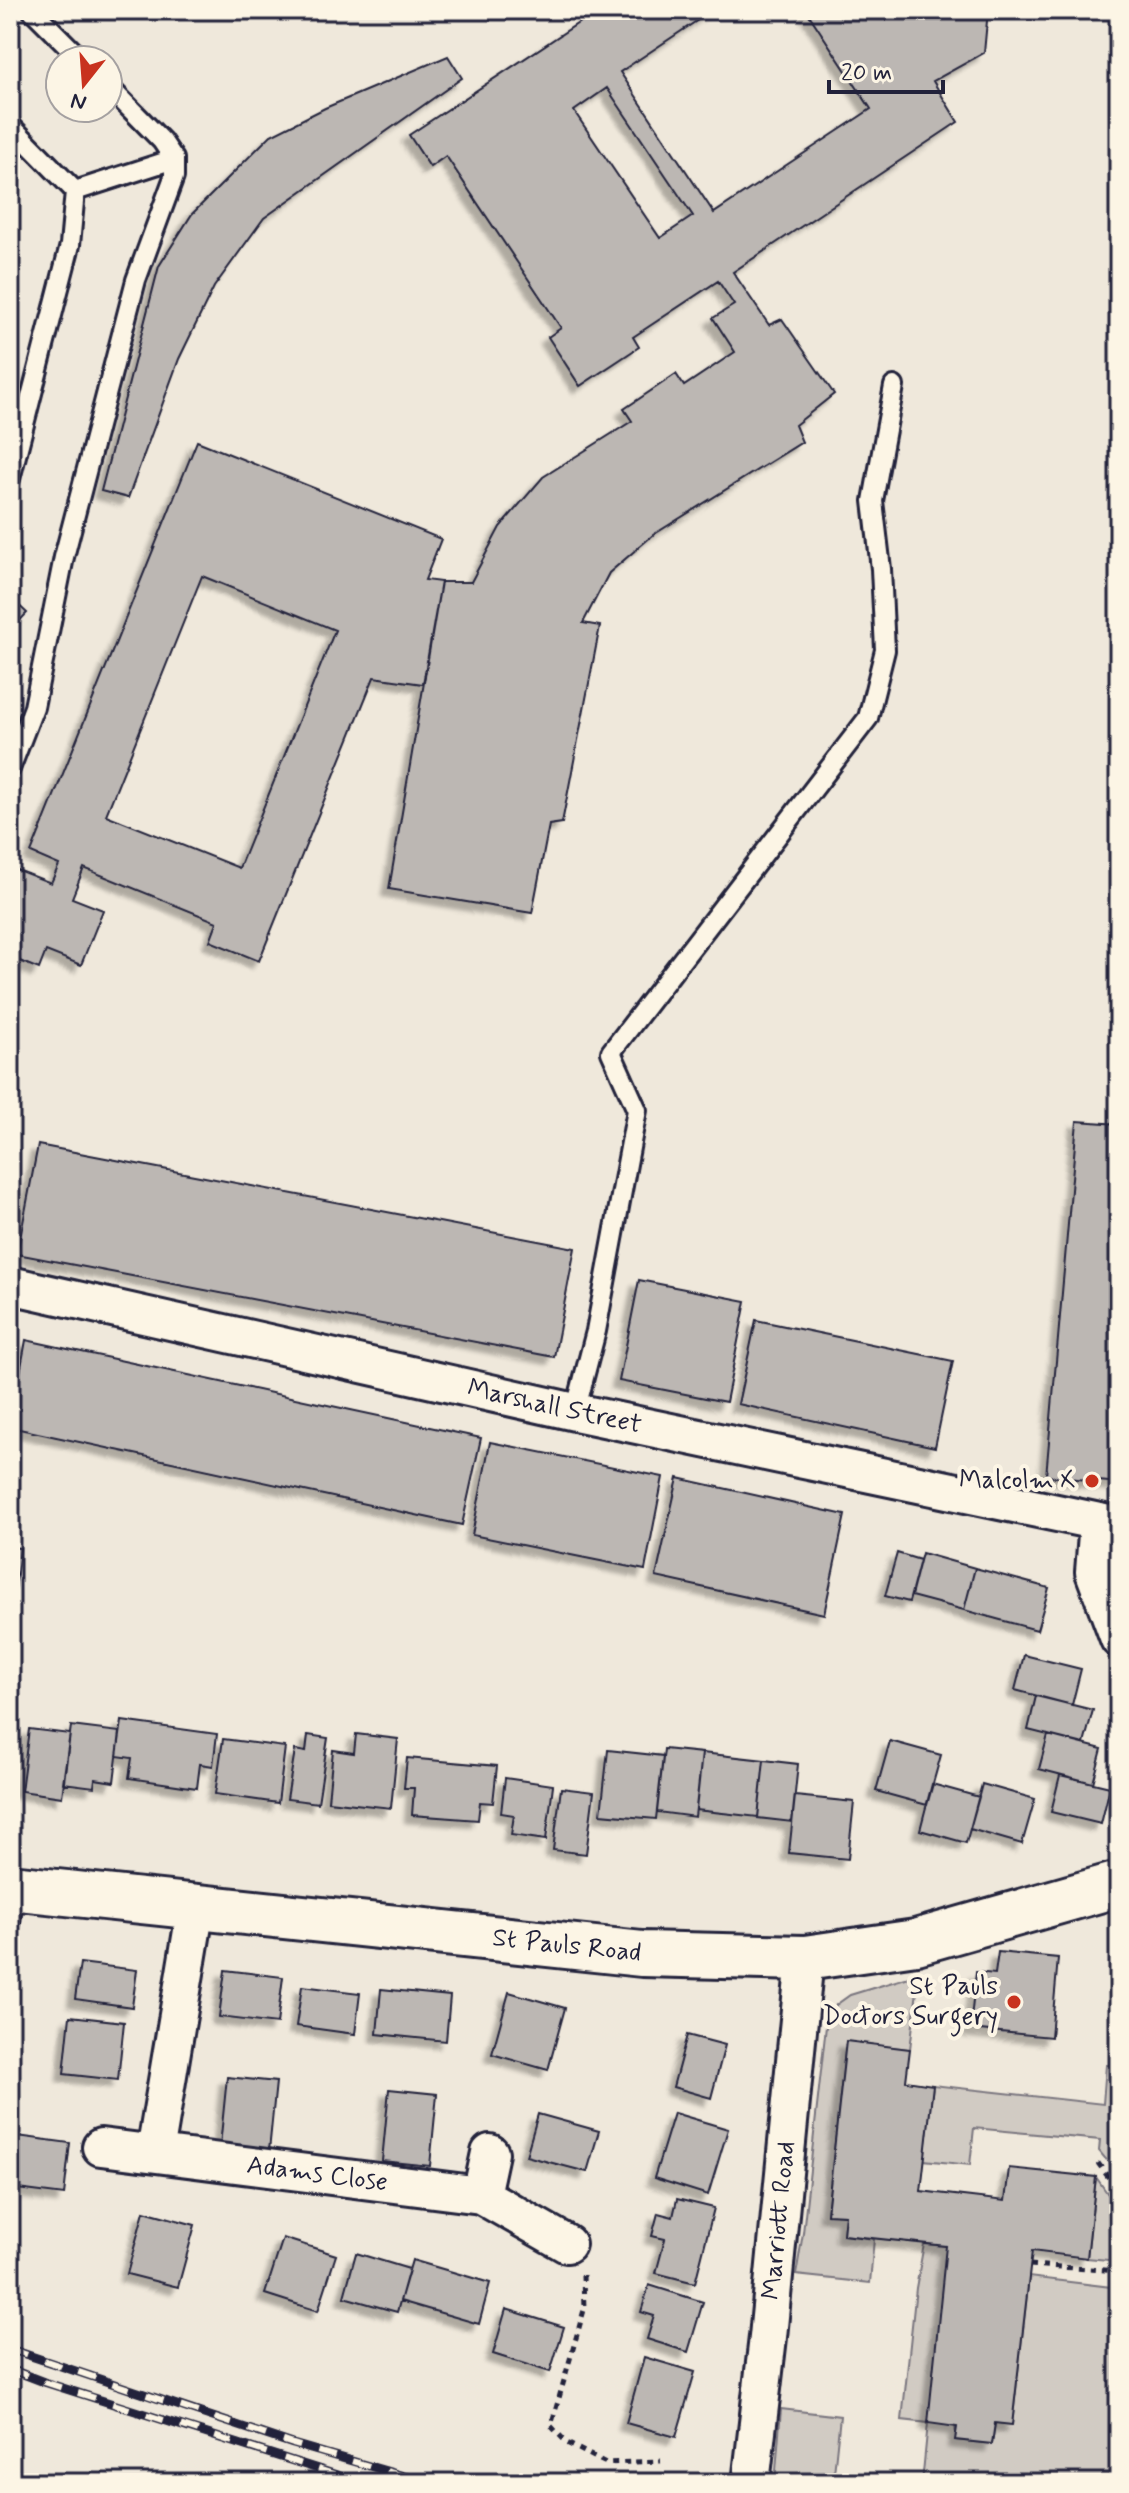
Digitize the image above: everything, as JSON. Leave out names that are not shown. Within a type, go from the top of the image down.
[{"type":"main road","name":"St Pauls Road","points":[[11,1900],[196,1907],[642,1954],[805,1958],[916,1942],[1119,1884]]},
{"type":"street","name":"Marshall Street","points":[[10,1285],[575,1412],[1109,1524],[1094,1572],[1119,1639]]},
{"type":"street","points":[[155,2153],[196,1907]]},
{"type":"street","name":"Marriott Road","points":[[751,2483],[805,1958]]},
{"type":"street","name":"Adams Close","points":[[101,2147],[481,2195],[567,2244]]},
{"type":"street","points":[[481,2195],[490,2153]]},
{"type":"lane","points":[[32,10],[66,44]]},
{"type":"lane","points":[[10,769],[34,707],[64,557],[136,280],[174,177],[174,159],[162,141],[124,102]]},
{"type":"lane","points":[[10,125],[75,191],[70,245],[10,479]]},
{"type":"lane","points":[[75,191],[174,159]]},
{"type":"lane","points":[[575,1412],[596,1331],[637,1110],[611,1052],[868,718],[885,650],[881,569],[873,501],[894,386]]},
{"type":"path","points":[[1119,2011],[1114,2059],[1119,2060]]},
{"type":"path","points":[[1098,2163],[1119,2192]]},
{"type":"path","points":[[567,2244],[583,2274],[584,2310],[551,2426],[567,2443],[606,2463],[661,2461]]},
{"type":"path","points":[[1030,2265],[1119,2271]]},
{"type":"shaded area","points":[[919,1974],[910,2049],[846,2042],[827,2213],[845,2215],[843,2235],[874,2239],[870,2283],[796,2275],[826,2026],[836,2005],[850,1995]]},
{"type":"shaded area","points":[[1106,2065],[1119,2066],[1119,2170],[1114,2169],[1099,2151],[1100,2140],[974,2128],[970,2165],[924,2160],[933,2085],[1103,2104]]},
{"type":"shaded area","points":[[1096,2177],[1119,2210],[1119,2261],[1087,2258]]},
{"type":"shaded area","points":[[924,2244],[946,2246],[956,2440],[992,2444],[995,2423],[1012,2425],[1029,2277],[1119,2288],[1119,2349],[1111,2483],[922,2483],[928,2423],[902,2420],[916,2288]]},
{"type":"shaded area","points":[[781,2409],[840,2416],[833,2483],[775,2483]]},
{"type":"building","points":[[598,10],[713,10],[620,72],[714,213],[871,109],[806,10],[988,10],[984,53],[933,81],[958,122],[733,272],[769,325],[782,319],[834,394],[795,425],[802,442],[653,535],[609,573],[583,623],[600,626],[562,823],[549,825],[532,913],[389,889],[441,582],[471,582],[500,527],[543,477],[632,421],[624,409],[676,374],[684,386],[735,352],[713,318],[734,305],[718,281],[633,337],[639,347],[580,386],[548,337],[561,328],[446,156],[430,167],[409,135]],"holes":[[[607,88],[693,216],[660,238],[574,111]]]},
{"type":"building","points":[[448,56],[462,78],[264,218],[214,287],[179,359],[128,498],[101,491],[159,266],[192,214],[271,135],[325,108]]},
{"type":"building","points":[[197,441],[441,539],[425,580],[441,582],[423,684],[374,677],[259,961],[210,941],[217,922],[84,868],[72,898],[103,910],[81,965],[46,951],[39,969],[10,957],[10,867],[51,883],[59,865],[31,853]],"holes":[[[202,576],[335,630],[239,868],[106,815]]]},
{"type":"building","points":[[10,597],[27,613],[10,631]]},
{"type":"building","points":[[1077,1121],[1119,1124],[1119,1483],[1046,1476]]},
{"type":"building","points":[[38,1145],[575,1248],[554,1357],[17,1254]]},
{"type":"building","points":[[639,1280],[746,1301],[726,1402],[619,1381]]},
{"type":"building","points":[[756,1320],[953,1361],[935,1447],[738,1404]]},
{"type":"building","points":[[26,1340],[481,1438],[462,1525],[10,1427]]},
{"type":"building","points":[[490,1442],[663,1477],[645,1570],[472,1535]]},
{"type":"building","points":[[678,1478],[845,1515],[824,1614],[656,1577]]},
{"type":"building","points":[[10,1547],[20,1548],[13,1609],[10,1608]]},
{"type":"building","points":[[897,1553],[920,1560],[909,1602],[885,1596]]},
{"type":"building","points":[[922,1553],[975,1568],[964,1610],[911,1596]]},
{"type":"building","points":[[975,1568],[1049,1588],[1037,1630],[964,1610]]},
{"type":"building","points":[[1024,1655],[1081,1669],[1072,1705],[1015,1690]]},
{"type":"building","points":[[1036,1696],[1093,1710],[1084,1744],[1028,1730]]},
{"type":"building","points":[[122,1721],[217,1734],[213,1766],[200,1764],[197,1788],[129,1778],[132,1758],[117,1756]]},
{"type":"building","points":[[71,1726],[120,1732],[114,1782],[95,1779],[94,1787],[63,1783]]},
{"type":"building","points":[[29,1729],[70,1734],[62,1797],[21,1791]]},
{"type":"building","points":[[356,1734],[398,1739],[391,1808],[328,1801],[333,1750],[354,1753]]},
{"type":"building","points":[[308,1735],[328,1738],[318,1803],[287,1799],[295,1750],[306,1752]]},
{"type":"building","points":[[1048,1735],[1102,1749],[1093,1783],[1039,1769]]},
{"type":"building","points":[[223,1739],[285,1747],[278,1803],[215,1794]]},
{"type":"building","points":[[890,1741],[941,1755],[927,1805],[876,1791]]},
{"type":"building","points":[[664,1749],[702,1753],[695,1817],[657,1812]]},
{"type":"building","points":[[608,1750],[663,1756],[656,1819],[601,1814]]},
{"type":"building","points":[[702,1753],[764,1760],[758,1817],[696,1810]]},
{"type":"building","points":[[407,1758],[497,1766],[493,1803],[480,1802],[478,1820],[412,1815],[414,1788],[404,1788]]},
{"type":"building","points":[[764,1760],[798,1764],[792,1822],[758,1818]]},
{"type":"building","points":[[1060,1775],[1110,1787],[1101,1824],[1051,1812]]},
{"type":"building","points":[[505,1778],[553,1785],[546,1840],[511,1835],[514,1815],[501,1813]]},
{"type":"building","points":[[932,1784],[979,1797],[966,1843],[920,1830]]},
{"type":"building","points":[[982,1784],[1035,1799],[1022,1844],[970,1829]]},
{"type":"building","points":[[561,1788],[594,1792],[586,1854],[553,1850]]},
{"type":"building","points":[[795,1796],[854,1802],[848,1859],[789,1853]]},
{"type":"building","name":"St Pauls Doctors Surgery","points":[[998,1952],[1058,1958],[1051,2037],[970,2029],[976,1972],[995,1974]]},
{"type":"building","points":[[80,1963],[137,1970],[132,2007],[75,1999]]},
{"type":"building","points":[[225,1970],[283,1977],[277,2024],[219,2017]]},
{"type":"building","points":[[302,1986],[360,1993],[355,2034],[296,2026]]},
{"type":"building","points":[[381,1989],[450,1996],[446,2041],[377,2034]]},
{"type":"building","points":[[509,1992],[565,2008],[548,2070],[492,2054]]},
{"type":"building","points":[[70,2016],[124,2022],[118,2080],[64,2074]]},
{"type":"building","points":[[687,2035],[725,2045],[711,2098],[673,2087]]},
{"type":"building","points":[[846,2041],[910,2049],[906,2081],[933,2085],[921,2191],[1005,2201],[1009,2168],[1096,2177],[1087,2258],[1032,2251],[1012,2425],[995,2423],[992,2444],[955,2440],[957,2427],[928,2423],[946,2246],[843,2235],[845,2215],[827,2214]]},
{"type":"building","points":[[227,2077],[276,2082],[269,2151],[220,2146]]},
{"type":"building","points":[[389,2089],[437,2094],[430,2166],[382,2161]]},
{"type":"building","points":[[674,2113],[728,2129],[708,2195],[654,2178]]},
{"type":"building","points":[[538,2114],[599,2131],[587,2172],[526,2156]]},
{"type":"building","points":[[10,2135],[70,2143],[64,2195],[10,2188]]},
{"type":"building","points":[[677,2199],[714,2208],[695,2283],[656,2273],[665,2239],[652,2236],[658,2213],[673,2217]]},
{"type":"building","points":[[144,2211],[195,2225],[178,2287],[127,2274]]},
{"type":"building","points":[[283,2238],[336,2255],[318,2311],[265,2294]]},
{"type":"building","points":[[356,2253],[409,2269],[397,2312],[344,2297]]},
{"type":"building","points":[[412,2260],[490,2283],[479,2324],[400,2301]]},
{"type":"building","points":[[649,2285],[703,2302],[688,2352],[647,2339],[654,2316],[641,2312]]},
{"type":"building","points":[[506,2309],[564,2327],[550,2372],[493,2354]]},
{"type":"building","points":[[644,2357],[695,2372],[676,2437],[626,2423]]},
{"type":"railway","points":[[10,2349],[293,2444],[428,2483]]},
{"type":"railway","points":[[10,2369],[362,2483]]},
{"type":"place","name":"Malcolm X","points":[[1092,1481]]},
{"type":"place","name":"St Pauls Doctors Surgery","points":[[1014,2002]]}]
